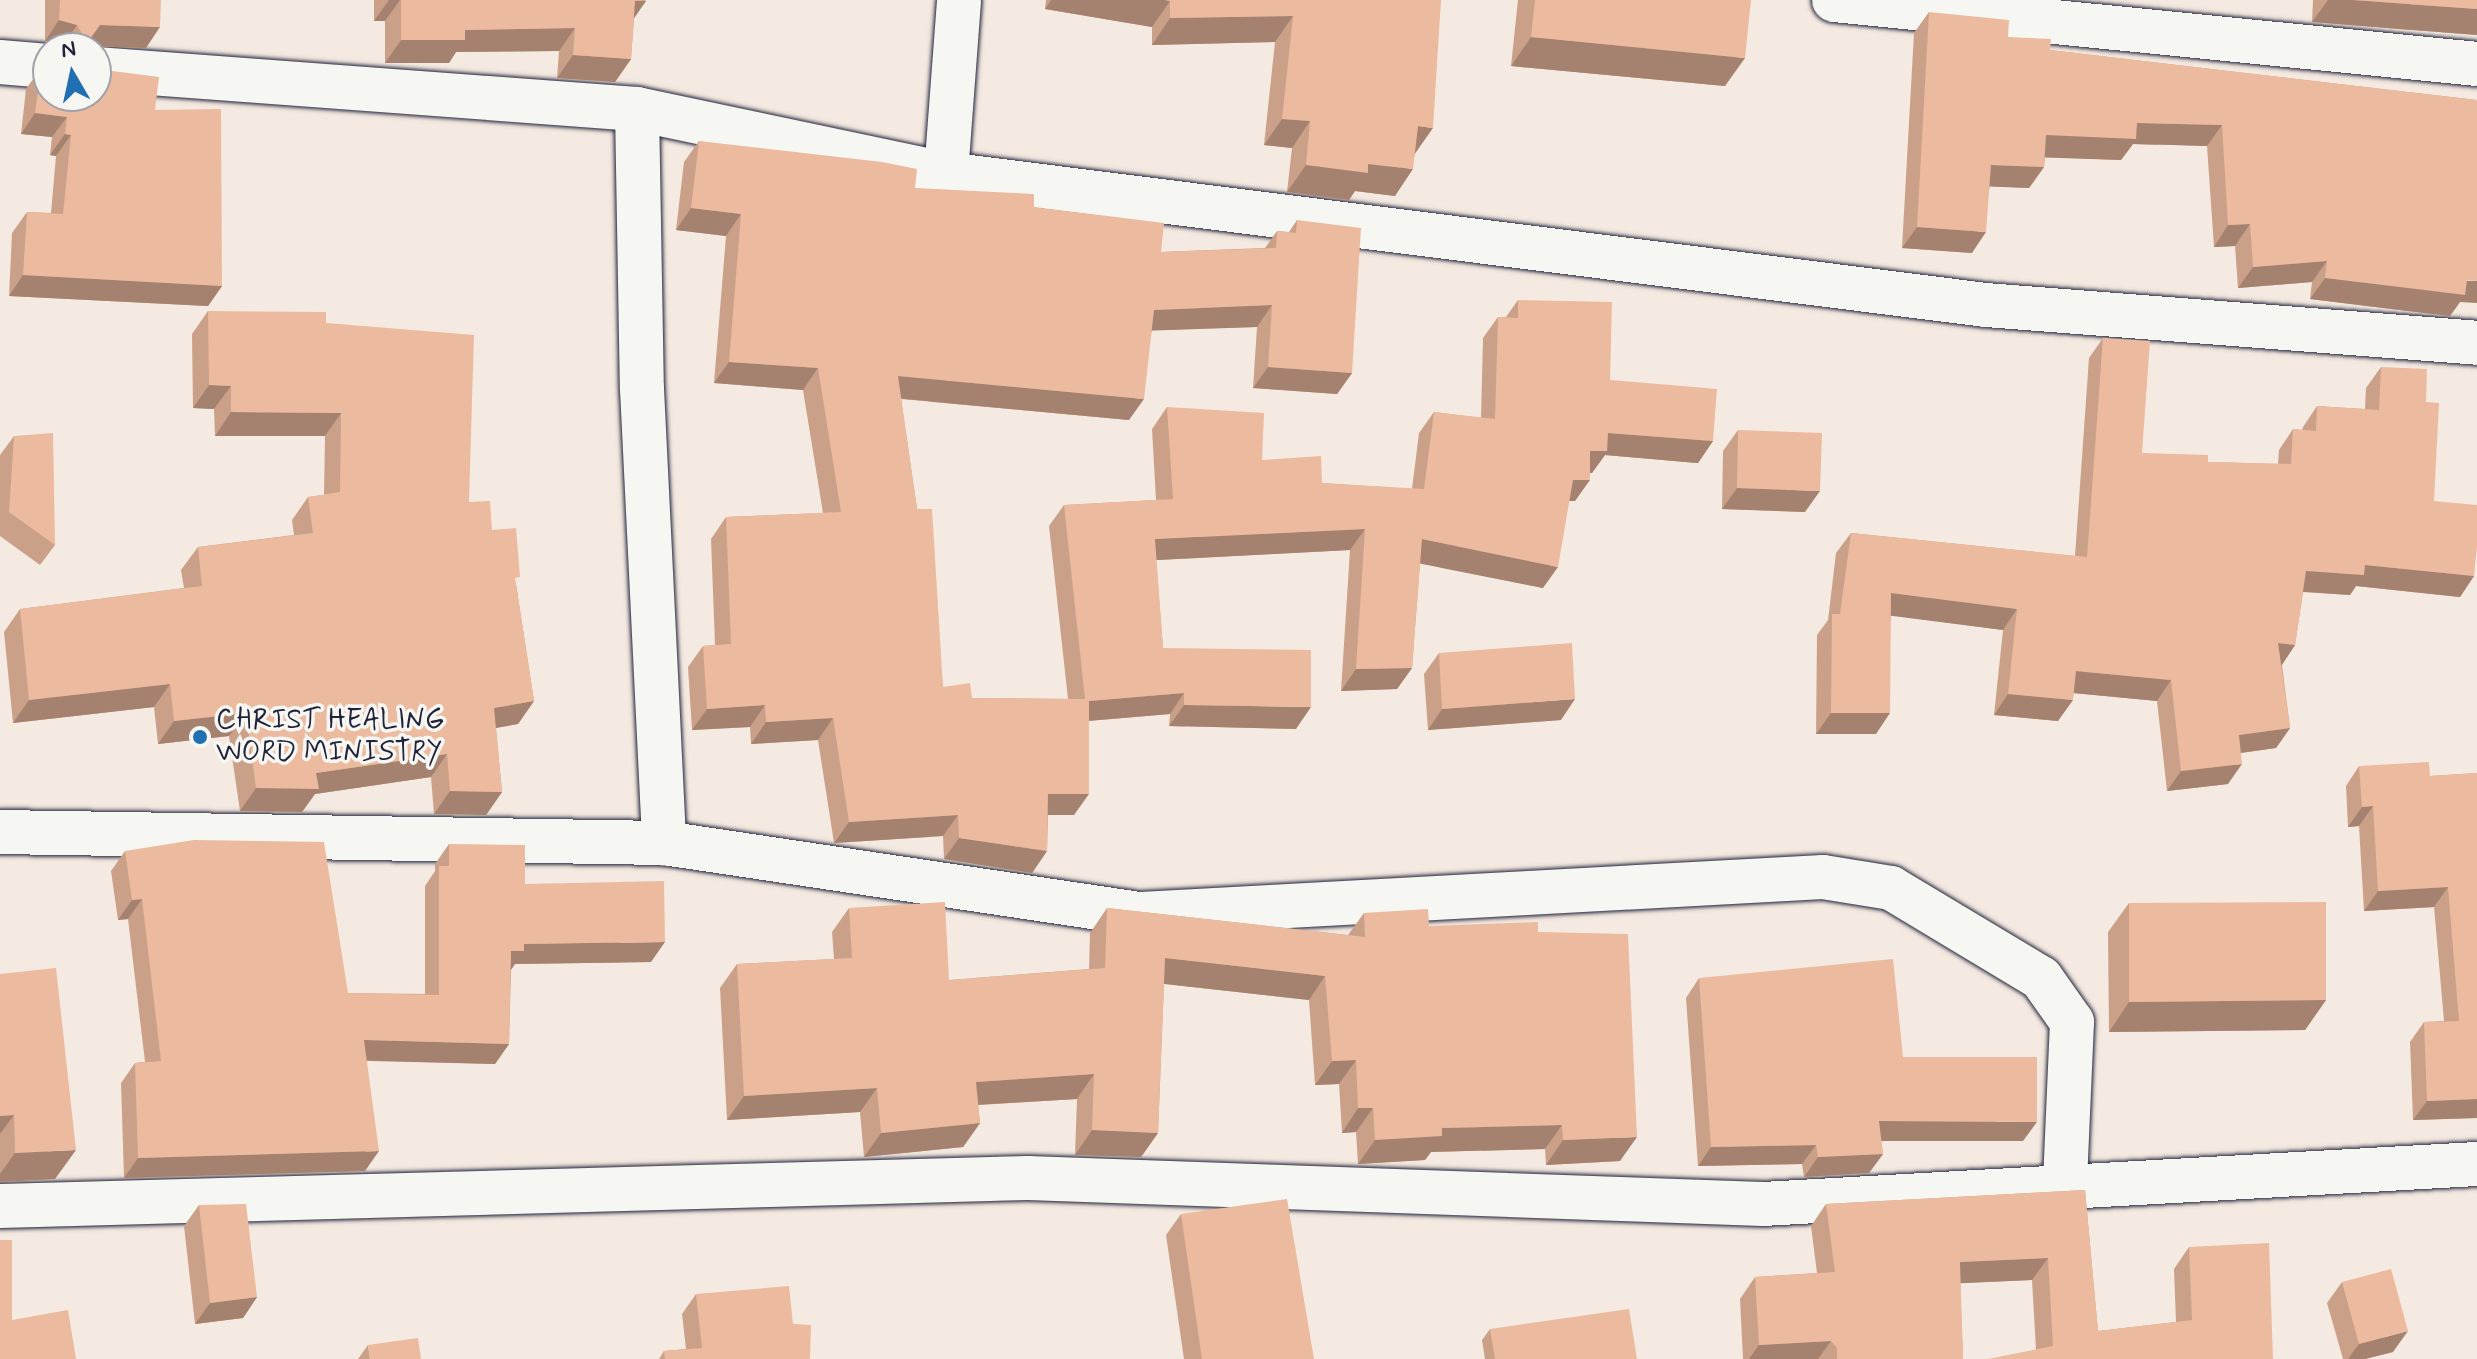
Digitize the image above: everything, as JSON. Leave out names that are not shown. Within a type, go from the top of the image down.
[{"type":"street","points":[[946,174],[959,0]]},
{"type":"street","points":[[1834,0],[2477,64]]},
{"type":"street","points":[[0,62],[32,65]]},
{"type":"street","points":[[112,70],[637,109],[946,174],[1986,305],[2477,343]]},
{"type":"street","points":[[637,109],[642,389],[664,843]]},
{"type":"street","points":[[0,832],[664,843],[1141,914],[1823,877],[1891,888],[2041,978],[2072,1022],[2065,1182]]},
{"type":"street","points":[[0,1206],[1028,1178],[1763,1204],[2065,1182],[2477,1164]]},
{"type":"building","points":[[60,0],[161,0],[160,27],[100,25],[95,32],[81,32],[77,25],[59,20]]},
{"type":"building","points":[[401,0],[646,0],[635,1],[631,59],[573,55],[575,28],[465,30],[465,40],[401,40]]},
{"type":"building","points":[[1165,0],[1441,0],[1433,128],[1418,126],[1413,169],[1368,164],[1368,173],[1306,165],[1310,121],[1282,119],[1293,16],[1170,18],[1170,1]]},
{"type":"building","points":[[1535,0],[1751,0],[1745,58],[1531,37]]},
{"type":"building","points":[[2353,0],[2477,0],[2477,9]]},
{"type":"building","points":[[1929,12],[2009,20],[2008,37],[2051,39],[2050,50],[2477,100],[2477,281],[2467,280],[2465,295],[2325,278],[2327,261],[2253,267],[2250,224],[2228,225],[2222,125],[2137,123],[2136,139],[2046,135],[2044,167],[1991,165],[1986,232],[1917,227]]},
{"type":"building","points":[[112,71],[159,77],[155,110],[221,109],[222,286],[23,275],[27,212],[63,214],[71,135],[65,134],[67,117],[35,113],[112,112]]},
{"type":"building","points":[[699,141],[882,162],[917,169],[915,188],[1034,194],[1034,207],[1164,223],[1161,252],[1276,248],[1277,231],[1296,233],[1297,220],[1361,228],[1352,373],[1268,367],[1272,305],[1154,310],[1144,399],[898,376],[917,509],[932,509],[943,687],[970,683],[972,698],[1085,699],[1064,505],[1173,499],[1167,407],[1264,413],[1262,460],[1321,456],[1322,483],[1424,489],[1434,412],[1495,419],[1498,317],[1518,318],[1518,300],[1612,302],[1610,380],[1717,389],[1713,441],[1608,433],[1607,451],[1590,451],[1590,480],[1573,480],[1558,567],[1422,539],[1412,668],[1356,669],[1365,529],[1155,539],[1163,648],[1311,650],[1311,707],[1184,705],[1184,693],[1089,701],[1089,794],[1048,794],[1047,851],[959,838],[958,815],[849,822],[833,718],[766,722],[765,705],[707,709],[703,646],[731,644],[726,517],[841,512],[818,368],[729,362],[741,214],[691,208]]},
{"type":"building","points":[[208,311],[326,312],[326,323],[474,335],[469,502],[490,501],[492,530],[516,528],[520,577],[515,578],[534,701],[494,708],[502,792],[450,791],[447,754],[316,773],[319,789],[256,788],[246,713],[174,721],[170,684],[29,700],[20,609],[202,586],[198,547],[313,533],[308,497],[340,492],[341,413],[231,412],[231,386],[209,385]]},
{"type":"building","points":[[2103,338],[2150,341],[2142,453],[2208,455],[2208,462],[2291,464],[2293,429],[2316,431],[2317,406],[2379,410],[2381,367],[2427,369],[2426,402],[2439,403],[2434,501],[2477,505],[2474,576],[2365,565],[2364,575],[2306,571],[2295,645],[2278,643],[2290,728],[2239,735],[2242,764],[2181,771],[2171,680],[2076,671],[2073,700],[2008,694],[2017,609],[1891,593],[1890,713],[1831,713],[1832,614],[1840,614],[1851,533],[2087,557]]},
{"type":"building","points":[[1738,430],[1822,433],[1820,491],[1737,488]]},
{"type":"building","points":[[53,433],[55,545],[9,512],[14,436]]},
{"type":"building","points":[[1572,643],[1575,699],[1442,709],[1439,653]]},
{"type":"building","points":[[2429,762],[2430,776],[2477,773],[2477,1099],[2427,1101],[2424,1022],[2459,1021],[2448,887],[2378,891],[2373,806],[2362,807],[2359,766]]},
{"type":"building","points":[[194,840],[324,842],[348,993],[439,995],[439,866],[449,866],[449,844],[525,845],[525,884],[664,881],[665,942],[524,944],[524,951],[511,951],[509,1044],[364,1040],[379,1151],[138,1158],[135,1063],[161,1061],[142,899],[132,900],[125,851]]},
{"type":"building","points":[[945,902],[949,980],[1105,968],[1107,908],[1365,937],[1364,913],[1428,909],[1429,926],[1538,922],[1538,932],[1628,934],[1637,1137],[1563,1140],[1562,1125],[1442,1128],[1442,1136],[1375,1140],[1373,1108],[1358,1108],[1356,1060],[1332,1061],[1325,976],[1165,958],[1158,1133],[1092,1130],[1094,1074],[976,1082],[980,1123],[881,1133],[877,1088],[744,1096],[737,964],[852,958],[849,908]]},
{"type":"building","points":[[2326,902],[2326,1000],[2129,1002],[2129,903]]},
{"type":"building","points":[[1893,959],[1903,1057],[2037,1057],[2037,1122],[1879,1121],[1883,1154],[1818,1157],[1816,1145],[1711,1147],[1699,978]]},
{"type":"building","points":[[56,968],[76,1150],[15,1153],[14,1115],[0,1116],[0,974]]},
{"type":"building","points":[[2085,1190],[2098,1331],[2192,1320],[2189,1247],[2269,1243],[2273,1359],[1988,1359],[2053,1346],[2048,1258],[1960,1262],[1963,1359],[1837,1359],[1837,1348],[1831,1341],[1759,1345],[1755,1277],[1835,1272],[1826,1204]]},
{"type":"building","points":[[1287,1199],[1314,1359],[1202,1359],[1181,1214]]},
{"type":"building","points":[[246,1204],[257,1297],[210,1303],[199,1205]]},
{"type":"building","points":[[0,1240],[12,1240],[12,1320],[68,1310],[76,1359],[0,1359]]},
{"type":"building","points":[[2391,1269],[2408,1331],[2359,1344],[2342,1282]]},
{"type":"building","points":[[789,1286],[793,1324],[811,1325],[810,1359],[665,1359],[664,1351],[702,1348],[696,1294]]},
{"type":"building","points":[[1629,1309],[1637,1359],[1495,1359],[1490,1329]]},
{"type":"building","points":[[418,1338],[421,1359],[370,1359],[368,1345]]},
{"type":"place","name":"CHRIST HEALING WORD MINISTRY","points":[[200,737]]}]
